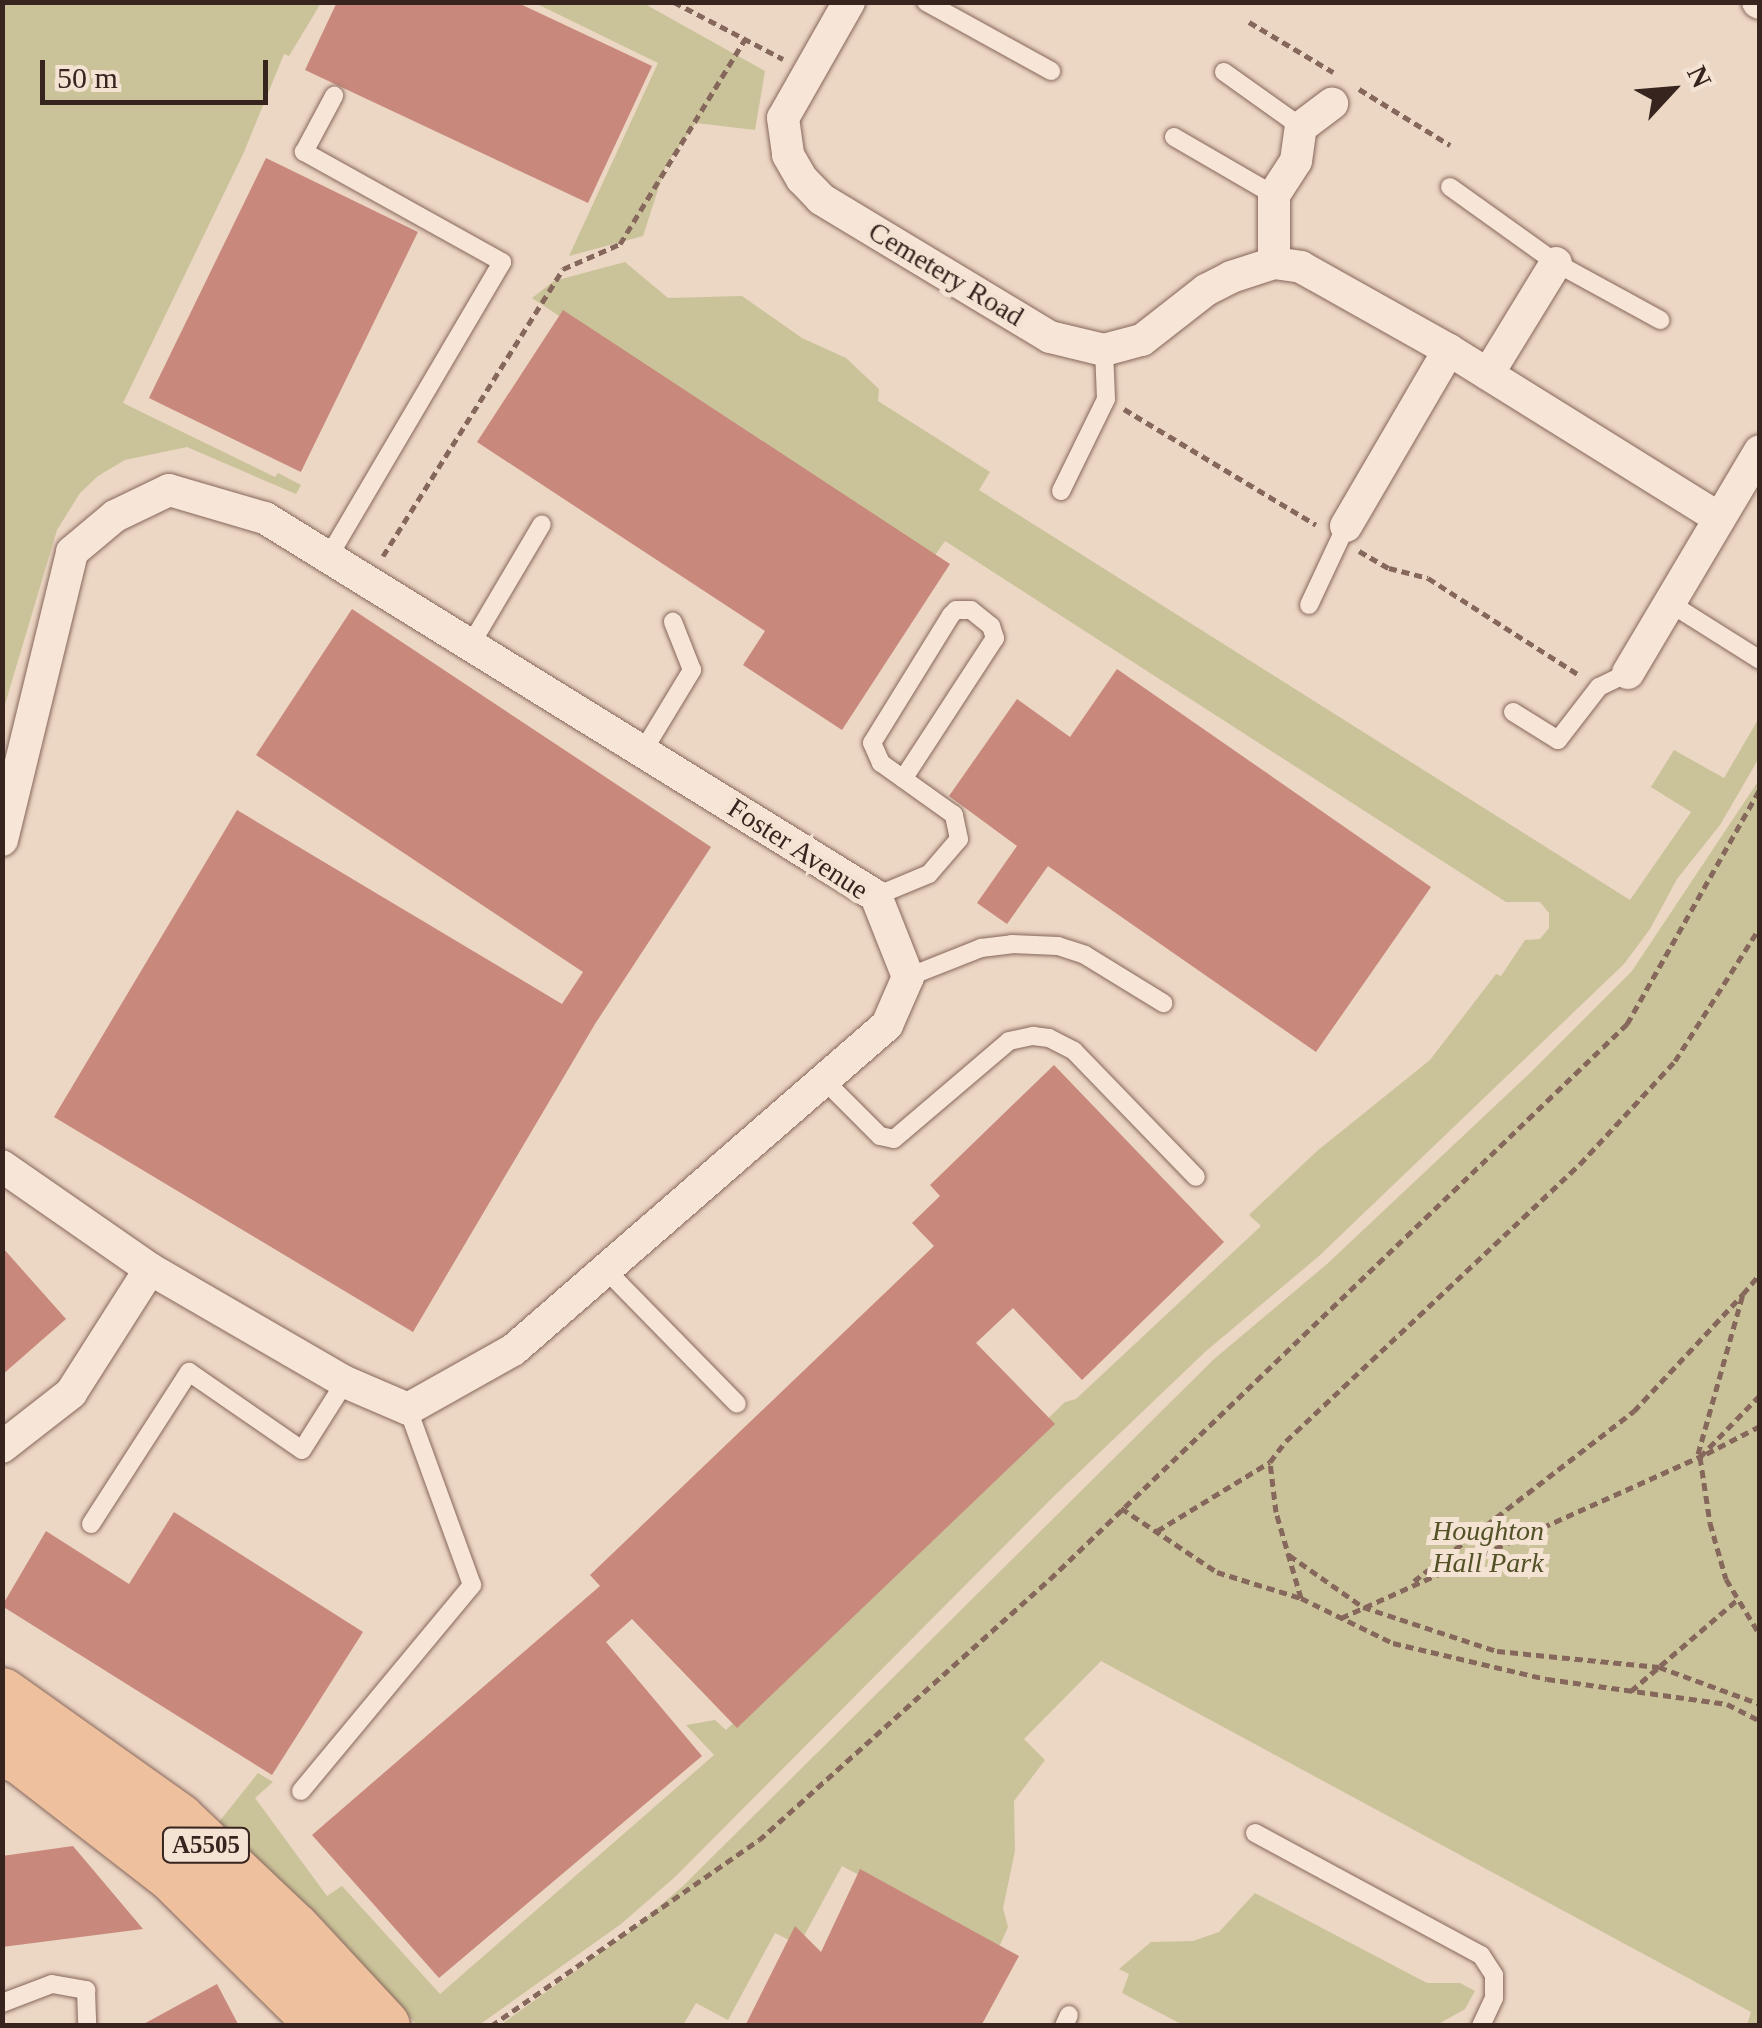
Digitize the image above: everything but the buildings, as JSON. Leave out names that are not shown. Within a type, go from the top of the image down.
[{"type":"main road","name":"A5505","points":[[2,1694],[180,1820],[294,1929],[384,2026]]},
{"type":"main road","name":"A5505","points":[[2,1750],[22,1759],[173,1876],[324,2026]]},
{"type":"street","name":"Cemetery Road","points":[[849,2],[782,118],[788,155],[802,179],[821,198],[1050,337],[1104,350]]},
{"type":"street","points":[[1274,263],[1274,195],[1296,161],[1301,127],[1332,104]]},
{"type":"street","points":[[1488,374],[1556,262]]},
{"type":"street","points":[[1104,350],[1142,340],[1206,290],[1274,263],[1326,278],[1717,517]]},
{"type":"street","points":[[1346,526],[1449,350]]},
{"type":"street","points":[[1628,673],[1717,517],[1760,451]]},
{"type":"street","name":"Foster Avenue","points":[[2,840],[72,552],[115,516],[169,490],[265,518],[876,896],[908,977]]},
{"type":"street","points":[[2,1166],[150,1269],[346,1382],[408,1409],[514,1350],[887,1026],[908,977]]},
{"type":"street","points":[[2,1447],[71,1393],[150,1269]]},
{"type":"lane","points":[[926,2],[1051,71]]},
{"type":"lane","points":[[1224,72],[1301,127]]},
{"type":"lane","points":[[329,556],[502,262],[304,152],[334,96]]},
{"type":"lane","points":[[1174,136],[1274,195]]},
{"type":"lane","points":[[1450,188],[1556,262],[1660,320]]},
{"type":"lane","points":[[1061,491],[1106,399],[1104,350]]},
{"type":"lane","points":[[471,644],[542,524]]},
{"type":"lane","points":[[1309,605],[1346,526]]},
{"type":"lane","points":[[1668,602],[1760,660]]},
{"type":"lane","points":[[876,896],[929,874],[959,839],[954,815],[903,779],[876,758],[872,743],[951,616],[956,610],[971,610],[992,626],[995,638],[903,779]]},
{"type":"lane","points":[[643,751],[692,670],[673,622]]},
{"type":"lane","points":[[1513,712],[1558,740],[1598,687],[1628,673]]},
{"type":"lane","points":[[908,977],[981,948],[1012,944],[1058,946],[1085,955],[1163,1003]]},
{"type":"lane","points":[[824,1080],[880,1136],[894,1139],[1009,1042],[1033,1036],[1049,1038],[1074,1051],[1196,1177]]},
{"type":"lane","points":[[606,1270],[737,1404]]},
{"type":"lane","points":[[91,1524],[189,1372],[302,1450],[346,1382]]},
{"type":"lane","points":[[301,1791],[472,1585],[408,1409]]},
{"type":"lane","points":[[1255,1833],[1481,1955],[1494,1975],[1494,1986],[1480,2026]]},
{"type":"lane","points":[[2,2003],[52,1984],[86,1990],[87,2026]]},
{"type":"path","points":[[674,2],[807,72]]},
{"type":"path","points":[[368,580],[563,269],[620,244],[745,39]]},
{"type":"path","points":[[491,2026],[758,1840],[1050,1580],[1626,1024],[1760,789]]},
{"type":"path","points":[[1157,1532],[1270,1462],[1286,1442],[1580,1164],[1675,1060],[1760,928]]},
{"type":"path","points":[[1405,1588],[1634,1410],[1760,1274]]},
{"type":"path","points":[[1742,1294],[1699,1455],[1710,1523],[1726,1578],[1760,1635]]},
{"type":"path","points":[[1699,1455],[1760,1395]]},
{"type":"path","points":[[1340,1618],[1760,1426]]},
{"type":"path","points":[[1270,1462],[1286,1552],[1301,1598]]},
{"type":"path","points":[[1121,1508],[1217,1572],[1301,1598],[1393,1644],[1476,1665],[1727,1704],[1760,1721]]},
{"type":"path","points":[[1286,1552],[1363,1608],[1498,1651],[1659,1667],[1760,1704]]},
{"type":"path","points":[[1631,1691],[1738,1598]]},
{"type":"green space","points":[[3,2],[321,3],[289,56],[284,54],[244,152],[123,403],[275,477],[278,473],[301,485],[296,494],[187,447],[125,460],[98,476],[80,493],[57,530],[3,711]]},
{"type":"green space","points":[[535,3],[643,3],[765,71],[755,130],[696,123],[666,165],[643,236],[569,256],[658,63]]},
{"type":"green space","points":[[625,262],[668,298],[742,296],[802,338],[846,358],[879,389],[878,401],[990,472],[979,490],[1630,900],[1691,812],[1651,787],[1674,750],[1724,778],[1759,718],[1759,758],[1720,825],[1677,879],[1650,929],[1624,964],[1319,1256],[1205,1352],[1052,1498],[675,1877],[621,1924],[479,2025],[417,2025],[321,1918],[219,1822],[258,1773],[273,1782],[255,1798],[327,1896],[342,1886],[440,1994],[714,1755],[686,1725],[715,1720],[726,1730],[1065,1402],[1076,1399],[1261,1226],[1249,1215],[1317,1151],[1430,1060],[1496,974],[1501,976],[1525,940],[1540,939],[1549,928],[1549,913],[1540,902],[1506,902],[945,541],[931,561],[532,298],[554,281]]},
{"type":"green space","name":"Houghton Hall Park","points":[[1759,780],[1759,2025],[1747,2025],[1751,2012],[1101,1661],[1024,1739],[1045,1760],[1014,1801],[1015,1851],[1003,1908],[1008,1927],[1000,1945],[995,1947],[842,1866],[799,1945],[775,1933],[728,2020],[696,2003],[683,2025],[499,2026],[628,1933],[683,1886],[1213,1360],[1327,1264],[1530,1073],[1632,971]]},
{"type":"green space","points":[[1255,1893],[1427,1983],[1460,1983],[1475,1991],[1465,2009],[1435,2026],[1183,2025],[1122,1993],[1129,1974],[1119,1969],[1151,1942],[1193,1941],[1219,1932]]}]
